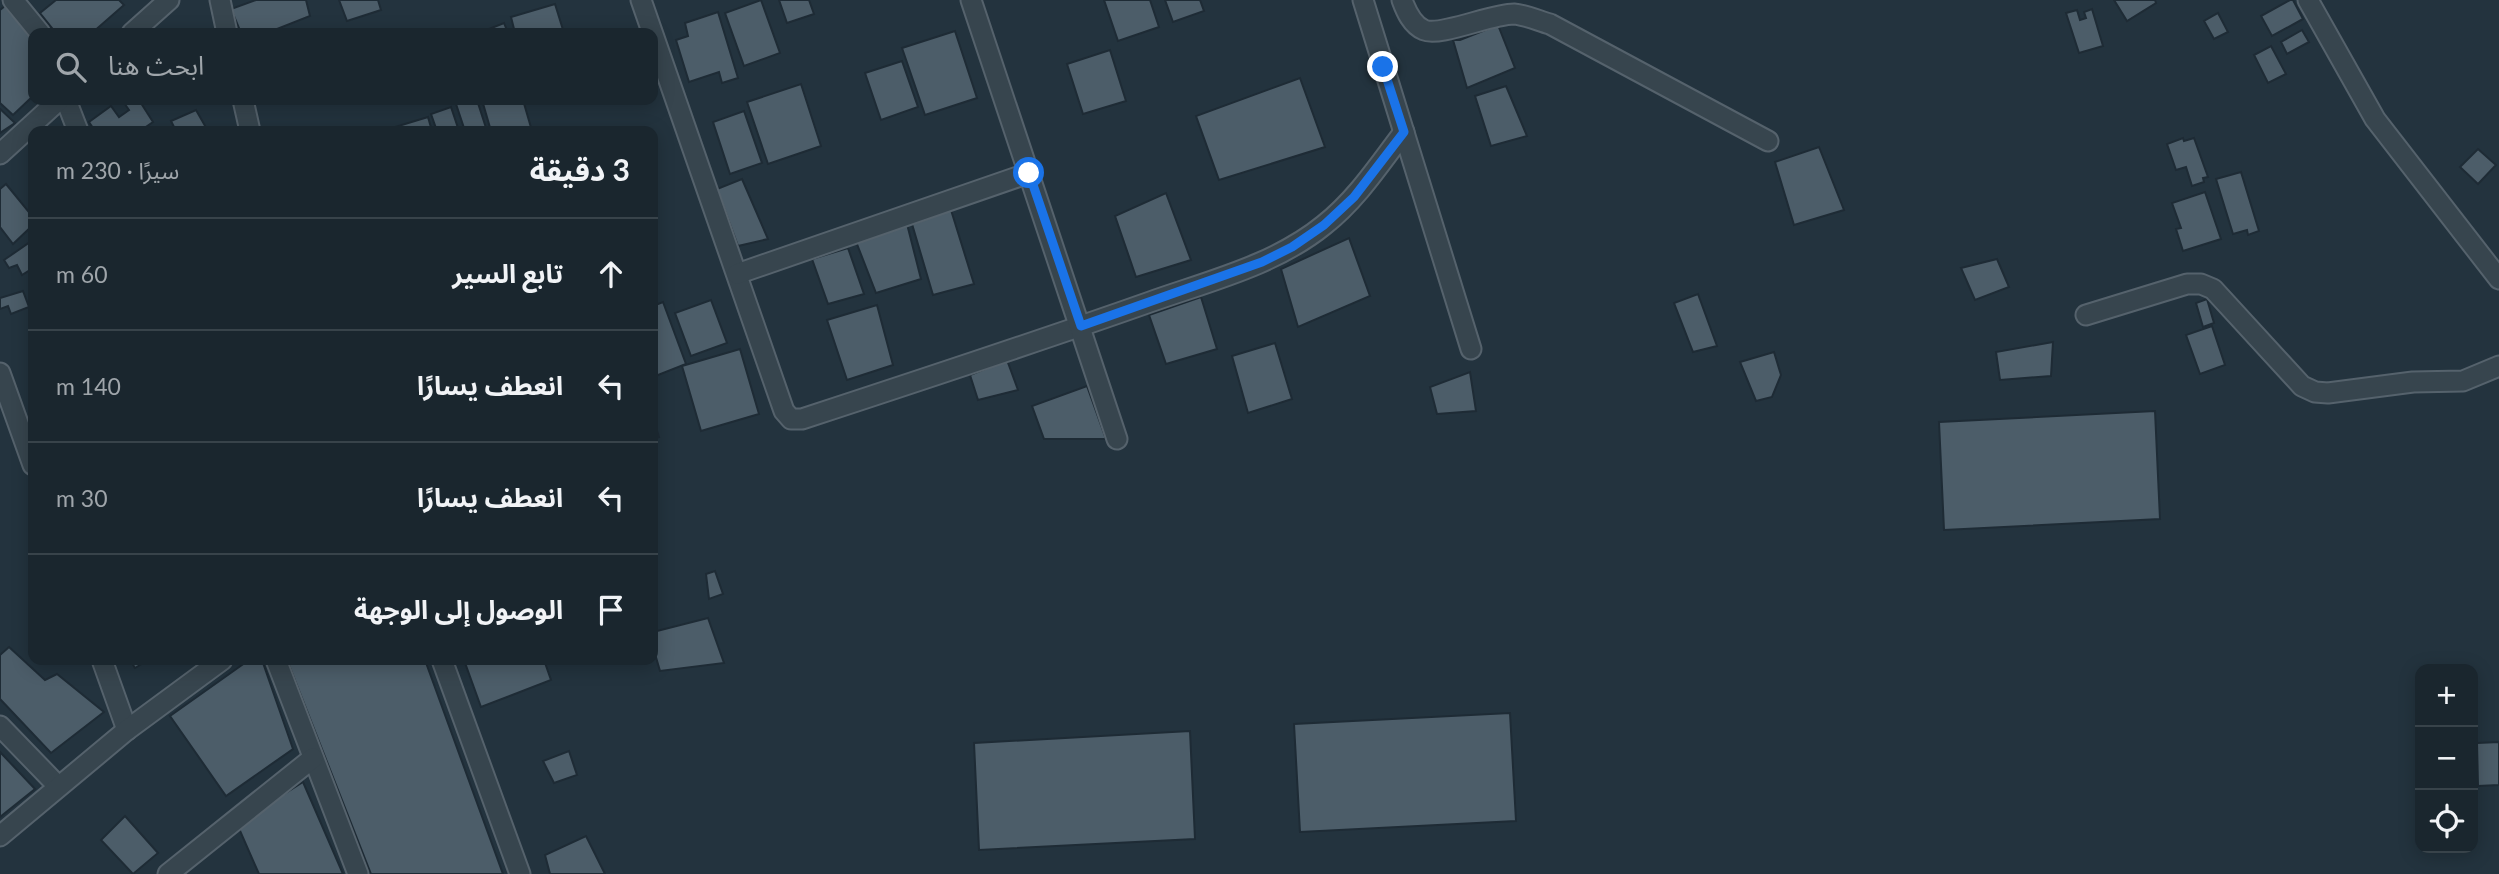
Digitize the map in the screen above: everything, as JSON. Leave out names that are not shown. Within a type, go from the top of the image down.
[{"type":"street","points":[[13,0],[36,28]]},
{"type":"street","points":[[138,28],[169,0]]},
{"type":"street","points":[[220,0],[226,28]]},
{"type":"street","points":[[641,0],[651,28]]},
{"type":"street","points":[[971,0],[1117,439]]},
{"type":"street","points":[[1363,0],[1471,349]]},
{"type":"street","points":[[1402,0],[1415,23],[1425,31],[1438,31],[1493,16],[1516,14],[1550,24],[1768,141]]},
{"type":"street","points":[[2308,0],[2375,119],[2499,279]]},
{"type":"street","points":[[658,49],[784,411],[791,419],[802,419],[1081,326],[1262,262],[1292,247],[1324,225],[1354,197],[1404,132]]},
{"type":"street","points":[[31,126],[54,105]]},
{"type":"street","points":[[68,105],[76,126]]},
{"type":"street","points":[[244,105],[249,126]]},
{"type":"street","points":[[0,154],[28,128]]},
{"type":"street","points":[[737,274],[1029,173]]},
{"type":"street","points":[[2086,315],[2188,284],[2202,284],[2213,289],[2302,386],[2315,392],[2328,393],[2413,382],[2463,381],[2499,366]]},
{"type":"street","points":[[0,373],[28,451]]},
{"type":"street","points":[[104,665],[127,730]]},
{"type":"street","points":[[0,836],[127,730],[215,665]]},
{"type":"street","points":[[278,665],[358,874]]},
{"type":"street","points":[[444,665],[520,874]]},
{"type":"street","points":[[0,726],[58,786]]},
{"type":"street","points":[[168,874],[313,758]]},
{"type":"building","points":[[56,0],[119,0],[124,5],[98,28],[52,28],[40,13]]},
{"type":"building","points":[[256,0],[306,0],[310,16],[280,28],[239,28],[231,9]]},
{"type":"building","points":[[339,0],[378,0],[381,10],[347,21]]},
{"type":"building","points":[[761,0],[780,53],[744,66],[725,13]]},
{"type":"building","points":[[779,0],[809,0],[814,14],[787,23]]},
{"type":"building","points":[[1104,0],[1150,0],[1159,27],[1118,41]]},
{"type":"building","points":[[1165,0],[1200,0],[1204,11],[1173,22]]},
{"type":"building","points":[[2114,0],[2155,0],[2156,3],[2127,21]]},
{"type":"building","points":[[2293,0],[2303,19],[2272,36],[2261,16]]},
{"type":"building","points":[[555,4],[562,28],[514,28],[511,17]]},
{"type":"building","points":[[5,6],[28,33],[28,101],[13,115],[0,103],[0,10]]},
{"type":"building","points":[[2092,9],[2103,46],[2079,53],[2066,13],[2077,10],[2080,20],[2086,18],[2084,12]]},
{"type":"building","points":[[718,12],[738,78],[722,83],[719,72],[689,82],[676,40],[688,36],[685,23]]},
{"type":"building","points":[[2218,13],[2228,32],[2214,39],[2204,21]]},
{"type":"building","points":[[504,23],[506,28],[492,28]]},
{"type":"building","points":[[1498,25],[1515,68],[1467,88],[1453,40],[1460,40]]},
{"type":"building","points":[[2302,30],[2309,42],[2287,54],[2281,42]]},
{"type":"building","points":[[955,31],[977,98],[925,115],[902,48]]},
{"type":"building","points":[[2271,46],[2286,74],[2268,83],[2254,55]]},
{"type":"building","points":[[1110,50],[1126,101],[1083,114],[1067,64]]},
{"type":"building","points":[[902,61],[918,107],[881,120],[865,73]]},
{"type":"building","points":[[1300,78],[1325,147],[1219,180],[1196,116]]},
{"type":"building","points":[[801,84],[821,146],[768,164],[747,102]]},
{"type":"building","points":[[1506,86],[1527,136],[1491,146],[1475,96]]},
{"type":"building","points":[[126,105],[142,105],[153,122],[147,126],[92,126],[89,122],[111,106],[119,117],[129,110]]},
{"type":"building","points":[[456,105],[479,105],[485,126],[463,126]]},
{"type":"building","points":[[483,105],[524,105],[531,126],[490,126]]},
{"type":"building","points":[[451,107],[457,126],[435,126],[431,114]]},
{"type":"building","points":[[0,109],[15,123],[0,133]]},
{"type":"building","points":[[196,110],[205,126],[174,126],[171,121]]},
{"type":"building","points":[[744,111],[762,163],[730,174],[713,122]]},
{"type":"building","points":[[428,117],[431,126],[398,126]]},
{"type":"building","points":[[2183,138],[2184,141],[2194,138],[2208,177],[2203,178],[2204,182],[2192,186],[2186,167],[2176,170],[2167,144]]},
{"type":"building","points":[[1819,147],[1844,210],[1794,225],[1775,162]]},
{"type":"building","points":[[2478,149],[2496,165],[2478,184],[2460,167]]},
{"type":"building","points":[[2241,172],[2259,231],[2248,235],[2247,230],[2233,234],[2216,179]]},
{"type":"building","points":[[742,179],[768,239],[738,246],[717,189]]},
{"type":"building","points":[[6,184],[28,211],[28,230],[13,244],[0,227],[0,189]]},
{"type":"building","points":[[2205,192],[2221,239],[2183,251],[2176,229],[2181,228],[2172,203]]},
{"type":"building","points":[[1166,193],[1191,260],[1136,277],[1115,216]]},
{"type":"building","points":[[951,210],[974,284],[933,295],[912,224]]},
{"type":"building","points":[[906,220],[921,279],[876,293],[855,239]]},
{"type":"building","points":[[1349,238],[1370,296],[1298,327],[1281,269]]},
{"type":"building","points":[[28,243],[28,271],[22,275],[17,265],[9,268],[4,260]]},
{"type":"building","points":[[848,248],[864,294],[828,304],[812,259]]},
{"type":"building","points":[[1997,259],[2009,287],[1975,300],[1961,268]]},
{"type":"building","points":[[23,291],[28,307],[11,314],[8,306],[0,309],[0,298]]},
{"type":"building","points":[[1698,294],[1717,346],[1693,352],[1674,303]]},
{"type":"building","points":[[1201,297],[1217,349],[1166,364],[1149,315]]},
{"type":"building","points":[[2207,299],[2214,323],[2203,327],[2196,303]]},
{"type":"building","points":[[711,300],[727,343],[691,356],[675,313]]},
{"type":"building","points":[[663,302],[686,364],[658,375],[658,304]]},
{"type":"building","points":[[877,305],[893,365],[847,380],[827,320]]},
{"type":"building","points":[[2212,326],[2225,365],[2200,374],[2186,335]]},
{"type":"building","points":[[2053,342],[2051,376],[2000,380],[1996,352]]},
{"type":"building","points":[[1275,343],[1292,399],[1248,413],[1232,356]]},
{"type":"building","points":[[740,349],[759,414],[701,431],[682,366]]},
{"type":"building","points":[[1774,352],[1781,375],[1772,397],[1756,401],[1740,362]]},
{"type":"building","points":[[1007,360],[1018,390],[978,400],[970,375]]},
{"type":"building","points":[[1470,372],[1476,411],[1437,414],[1430,387]]},
{"type":"building","points":[[1087,386],[1106,439],[1044,439],[1032,406]]},
{"type":"building","points":[[2155,411],[2160,519],[1944,530],[1939,422]]},
{"type":"building","points":[[715,571],[723,594],[709,599],[706,574]]},
{"type":"building","points":[[708,618],[724,663],[660,671],[658,631]]},
{"type":"building","points":[[9,647],[45,680],[57,674],[104,712],[51,753],[0,699],[0,655]]},
{"type":"building","points":[[242,665],[264,665],[293,749],[226,796],[170,716]]},
{"type":"building","points":[[289,665],[427,665],[503,874],[371,874]]},
{"type":"building","points":[[466,665],[546,665],[551,680],[481,707]]},
{"type":"building","points":[[1510,713],[1516,821],[1300,832],[1294,724]]},
{"type":"building","points":[[1190,731],[1195,839],[979,850],[974,743]]},
{"type":"building","points":[[2499,742],[2499,785],[2478,786],[2478,743]]},
{"type":"building","points":[[569,751],[577,775],[554,783],[543,761]]},
{"type":"building","points":[[0,752],[35,789],[0,817]]},
{"type":"building","points":[[303,782],[343,874],[259,874],[237,824]]},
{"type":"building","points":[[125,816],[158,853],[133,874],[101,840]]},
{"type":"building","points":[[586,836],[605,874],[550,874],[545,855]]},
{"type":"route","points":[[1029,173],[1081,326],[1262,262],[1292,247],[1324,225],[1354,197],[1404,132],[1383,67]]}]
